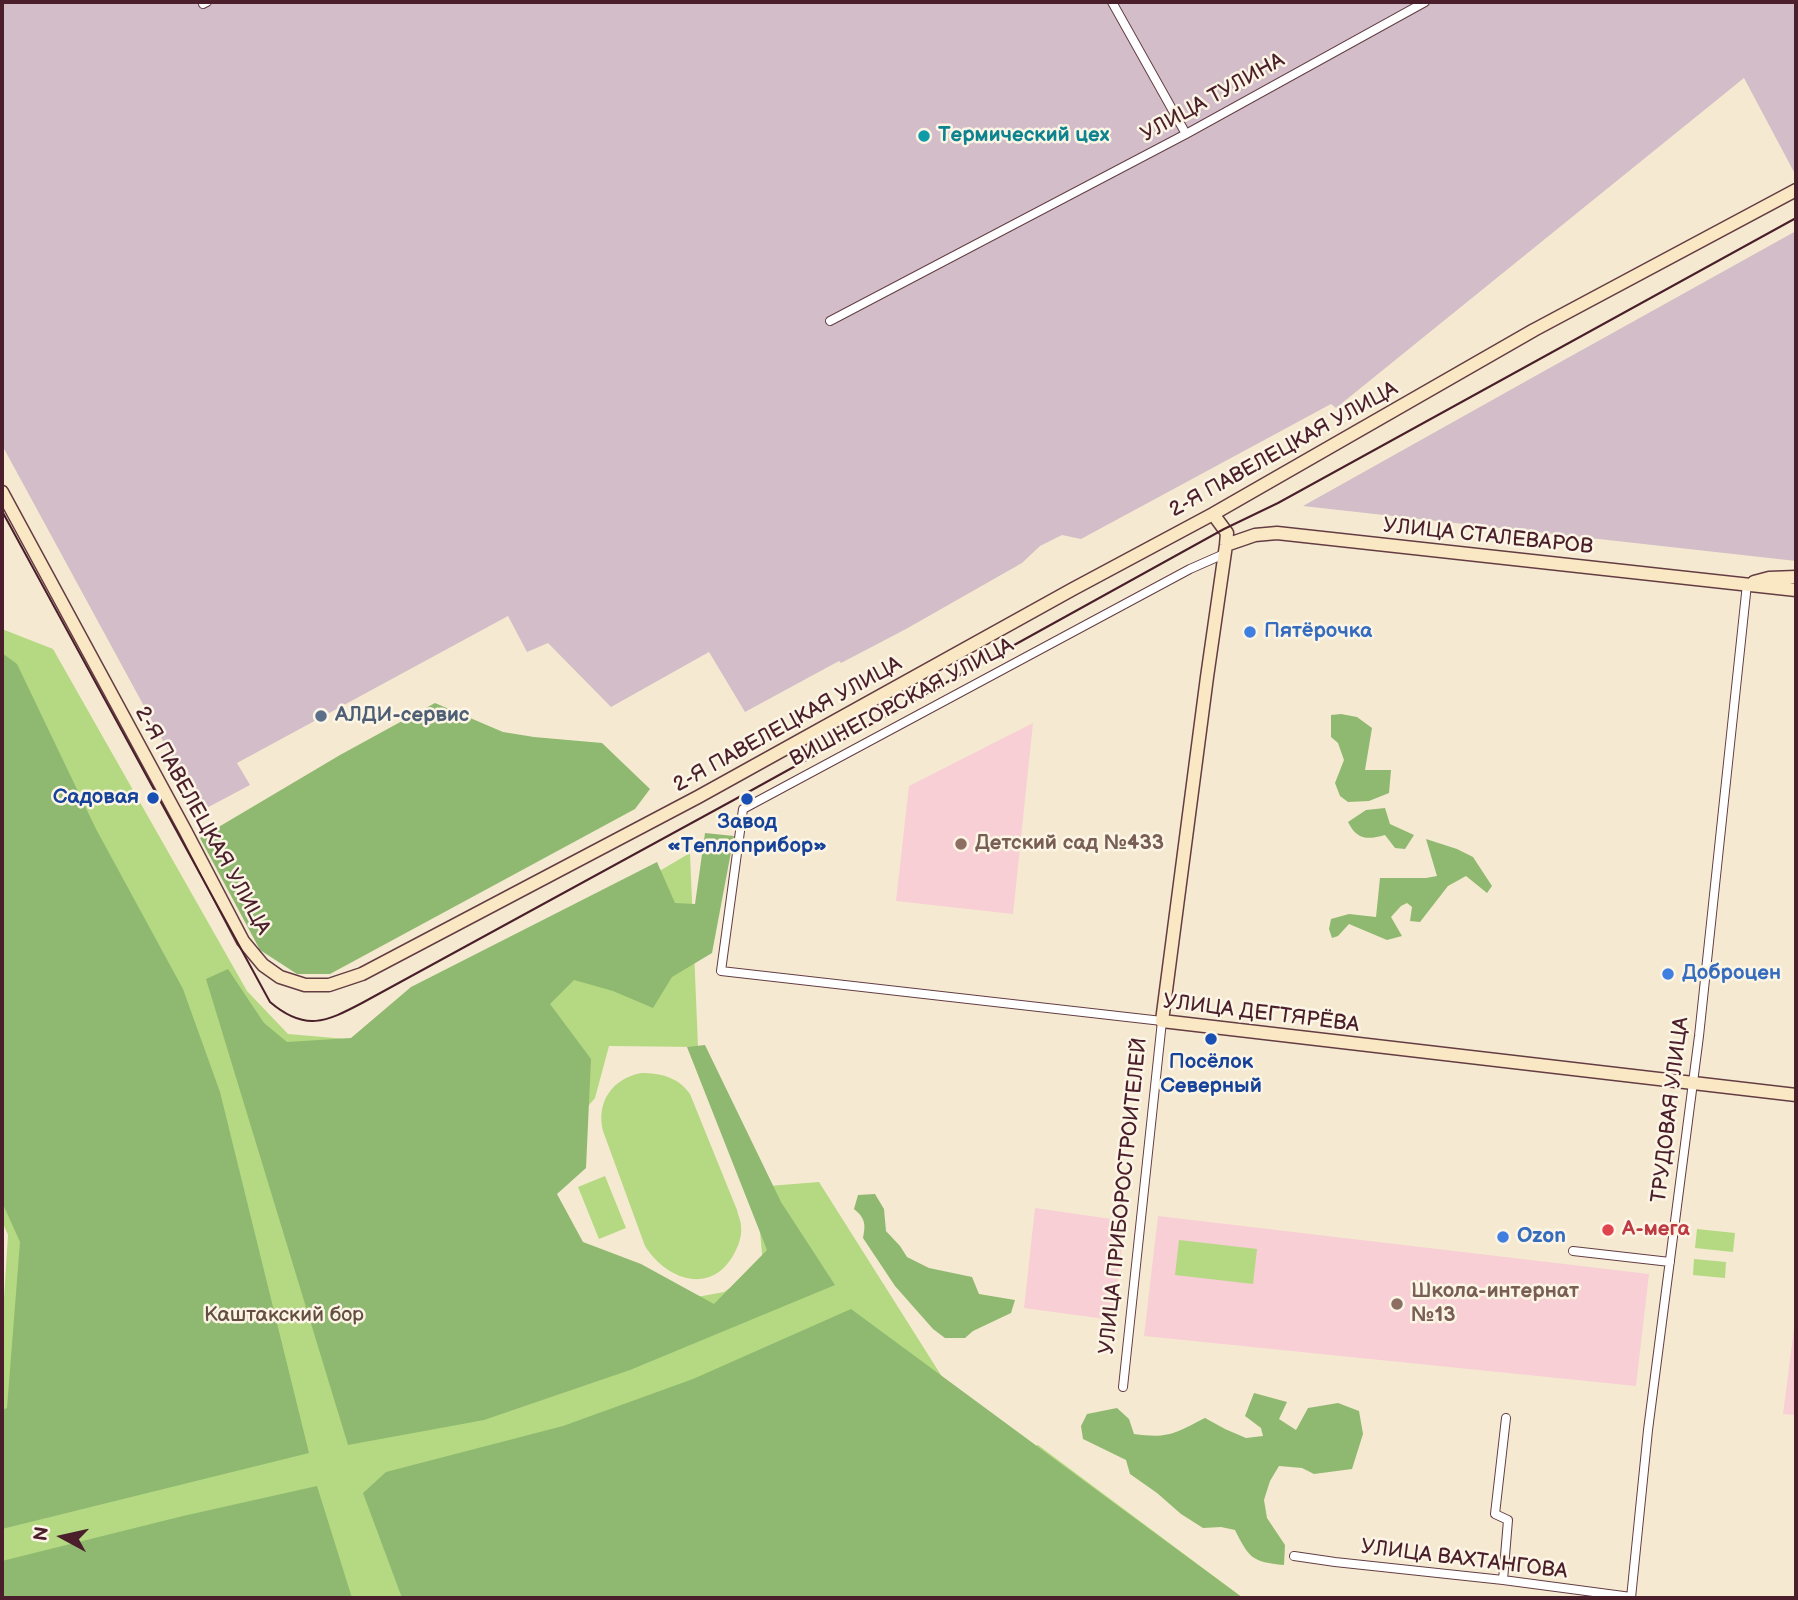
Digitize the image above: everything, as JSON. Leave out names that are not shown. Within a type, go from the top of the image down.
[{"type":"main road","name":"2-Я ПАВЕЛЕЦКАЯ УЛИЦА","points":[[2,492],[179,818],[243,942],[263,965],[281,977],[305,985],[329,985],[362,974],[698,797],[1213,514],[1534,330],[1796,190]]},
{"type":"main road","points":[[1213,514],[1227,533],[1225,550]]},
{"type":"main road","name":"УЛИЦА СТАЛЕВАРОВ","points":[[1225,550],[1255,535],[1278,533],[1796,590]]},
{"type":"main road","name":"УЛИЦА ПРИБОРОСТРОИТЕЛЕЙ","points":[[1162,1021],[1225,550]]},
{"type":"main road","name":"УЛИЦА СТАЛЕВАРОВ","points":[[1747,584],[1769,578],[1796,577]]},
{"type":"main road","name":"УЛИЦА ДЕГТЯРЁВА","points":[[1162,1021],[1796,1095]]},
{"type":"street","points":[[1112,2],[1185,134]]},
{"type":"street","name":"УЛИЦА ТУЛИНА","points":[[830,321],[1185,134],[1425,2]]},
{"type":"street","name":"ВИШНЕГОРСКАЯ УЛИЦА","points":[[721,971],[743,808],[1225,550]]},
{"type":"street","name":"ТРУДОВАЯ УЛИЦА","points":[[1631,1598],[1648,1430],[1692,1083],[1747,584]]},
{"type":"street","name":"УЛИЦА ДЕГТЯРЁВА","points":[[721,971],[1162,1021]]},
{"type":"street","name":"УЛИЦА ПРИБОРОСТРОИТЕЛЕЙ","points":[[1123,1387],[1162,1021]]},
{"type":"street","points":[[1573,1251],[1670,1262]]},
{"type":"street","points":[[1503,1580],[1508,1520],[1495,1514],[1506,1418]]},
{"type":"street","name":"УЛИЦА ВАХТАНГОВА","points":[[1294,1556],[1631,1598]]},
{"type":"shaded area","points":[[2,2],[1796,2],[1796,171],[1794,172],[1744,78],[1336,408],[1331,404],[1081,539],[1062,535],[1040,546],[1022,563],[906,629],[841,663],[839,661],[745,712],[709,652],[611,707],[548,643],[527,652],[508,616],[237,763],[250,785],[201,811],[2,445]]},
{"type":"shaded area","points":[[1796,231],[1796,561],[1303,506],[1537,375]]},
{"type":"shaded area","name":"Детский сад №433","points":[[1033,723],[1013,914],[896,901],[909,786]]},
{"type":"shaded area","points":[[1035,1208],[1125,1221],[1113,1320],[1024,1308]]},
{"type":"shaded area","name":"Школа-интернат №13","points":[[1158,1216],[1649,1274],[1636,1386],[1144,1336]]},
{"type":"shaded area","points":[[1796,1313],[1796,1415],[1783,1414]]},
{"type":"green space","name":"Каштакский бор","points":[[2,629],[53,649],[247,991],[288,1034],[370,1041],[690,853],[698,1047],[609,1046],[595,1098],[532,1173],[578,1298],[686,1299],[724,1292],[763,1265],[756,1187],[819,1182],[994,1459],[1038,1445],[1243,1598],[2,1598],[2,1330],[8,1235],[2,1221]]},
{"type":"green space","points":[[2,653],[17,664],[96,829],[183,989],[220,1092],[309,1453],[2,1529],[2,1410],[7,1408],[20,1242],[2,1202]]},
{"type":"green space","points":[[435,703],[503,732],[602,743],[650,789],[635,809],[330,974],[297,974],[260,950],[200,838],[340,755]]},
{"type":"green space","points":[[1331,715],[1357,717],[1372,728],[1365,770],[1391,770],[1389,793],[1369,801],[1348,802],[1340,796],[1335,783],[1344,760],[1338,743],[1331,737]]},
{"type":"green space","points":[[1385,808],[1390,824],[1414,835],[1405,849],[1395,848],[1385,835],[1363,837],[1351,828],[1348,822],[1366,810]]},
{"type":"green space","points":[[705,833],[734,836],[712,953],[672,977],[653,1008],[613,991],[574,980],[550,1004],[591,1059],[586,1168],[557,1194],[583,1242],[641,1264],[714,1304],[767,1250],[687,1047],[705,1045],[781,1202],[835,1285],[630,1370],[484,1420],[348,1445],[206,979],[228,969],[264,1023],[287,1042],[351,1038],[411,987],[657,862],[675,903],[695,904]]},
{"type":"green space","points":[[1426,839],[1473,857],[1492,886],[1487,893],[1466,876],[1448,886],[1420,922],[1410,921],[1412,907],[1407,903],[1401,906],[1391,917],[1402,936],[1387,940],[1349,924],[1338,936],[1332,938],[1329,929],[1331,919],[1349,914],[1376,917],[1380,878],[1437,876]]},
{"type":"green space","points":[[641,1073],[668,1077],[690,1094],[737,1210],[741,1233],[735,1252],[726,1266],[715,1275],[703,1279],[677,1275],[665,1268],[645,1246],[603,1131],[602,1111],[608,1093],[622,1081]]},
{"type":"green space","points":[[605,1176],[626,1228],[599,1239],[578,1187]]},
{"type":"green space","points":[[875,1194],[884,1209],[886,1231],[907,1257],[929,1268],[972,1277],[979,1294],[1015,1300],[1011,1313],[973,1331],[965,1338],[945,1338],[933,1329],[895,1286],[863,1238],[864,1222],[854,1209],[858,1195]]},
{"type":"green space","points":[[1697,1229],[1735,1233],[1733,1252],[1695,1248]]},
{"type":"green space","points":[[1179,1240],[1257,1249],[1253,1284],[1175,1275]]},
{"type":"green space","points":[[1694,1259],[1726,1262],[1725,1278],[1693,1275]]},
{"type":"green space","points":[[851,1309],[1243,1598],[402,1598],[363,1493],[386,1472],[563,1426],[693,1379]]},
{"type":"green space","points":[[1254,1393],[1287,1402],[1279,1419],[1296,1430],[1308,1408],[1338,1403],[1359,1411],[1363,1434],[1352,1469],[1314,1474],[1302,1468],[1279,1466],[1270,1481],[1264,1500],[1267,1518],[1285,1545],[1284,1565],[1253,1557],[1235,1530],[1221,1527],[1203,1528],[1130,1474],[1126,1460],[1083,1439],[1081,1426],[1087,1414],[1117,1408],[1129,1419],[1134,1434],[1171,1434],[1205,1418],[1246,1438],[1263,1436],[1261,1428],[1245,1416]]},
{"type":"green space","points":[[317,1486],[352,1598],[2,1598],[2,1561]]},
{"type":"tram line","points":[[2,511],[270,1002],[294,1017],[316,1021],[362,1003],[1796,218]]},
{"type":"place","name":"Термический цех","points":[[924,136]]},
{"type":"place","name":"Пятёрочка","points":[[1250,632]]},
{"type":"place","name":"АЛДИ-сервис","points":[[321,716]]},
{"type":"place","name":"Садовая","points":[[153,798]]},
{"type":"place","name":"Завод «Теплоприбор»","points":[[747,799]]},
{"type":"place","name":"Детский сад №433","points":[[961,844]]},
{"type":"place","name":"Доброцен","points":[[1668,974]]},
{"type":"place","name":"Посёлок Северный","points":[[1211,1039]]},
{"type":"place","name":"А-мега","points":[[1608,1230]]},
{"type":"place","name":"Ozon","points":[[1503,1237]]},
{"type":"place","name":"Школа-интернат №13","points":[[1397,1304]]}]
